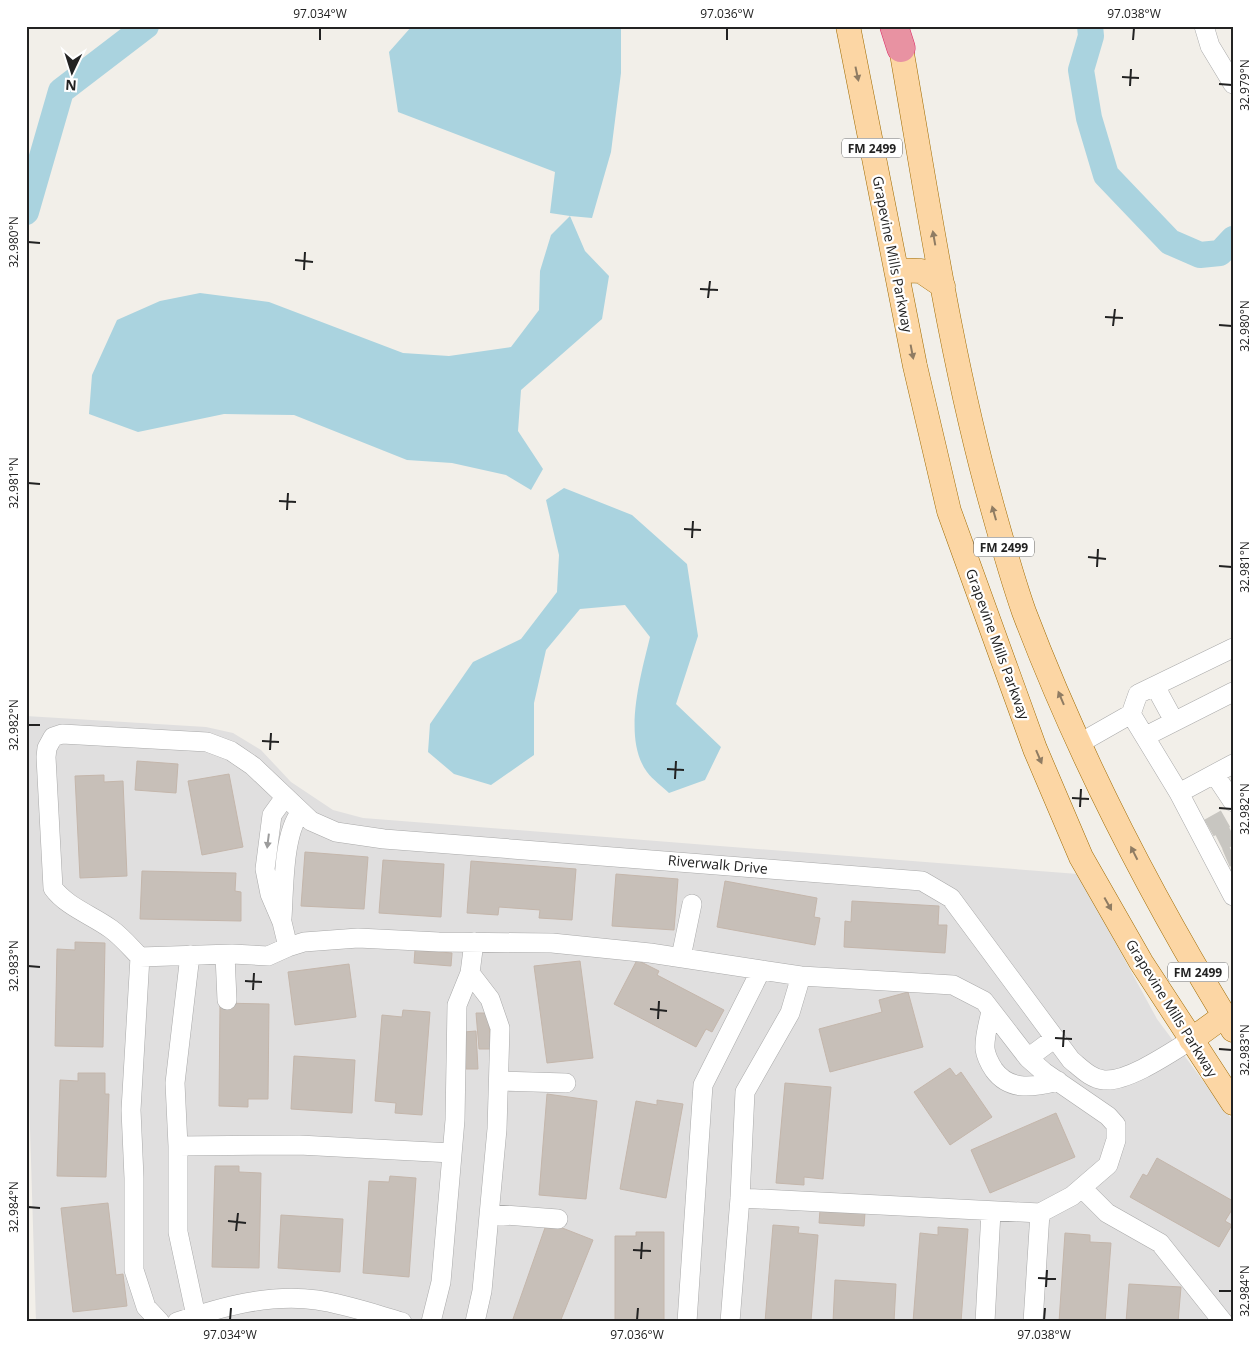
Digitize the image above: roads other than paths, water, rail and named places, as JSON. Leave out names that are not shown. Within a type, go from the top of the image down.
[{"type":"main road","name":"Grapevine Mills Parkway","points":[[848,26],[915,366],[949,511],[1035,749],[1081,857],[1141,962],[1233,1103]]},
{"type":"main road","name":"FM 2499","points":[[898,33],[952,344],[976,450],[1024,612],[1080,743],[1155,895],[1230,1019]]},
{"type":"main road","points":[[896,270],[921,271],[943,286]]},
{"type":"main road","points":[[1191,1040],[1230,1019]]},
{"type":"lane","points":[[1204,26],[1210,46],[1233,84]]},
{"type":"lane","points":[[1080,743],[1132,714],[1138,694],[1233,648]]},
{"type":"lane","points":[[1155,686],[1174,721]]},
{"type":"lane","points":[[1146,736],[1233,692]]},
{"type":"lane","points":[[1132,714],[1218,859]]},
{"type":"lane","name":"Riverwalk Drive","points":[[140,957],[113,930],[86,912],[62,900],[53,888],[47,748],[53,737],[62,734],[207,742],[231,751],[253,766],[300,813],[311,821],[336,832],[384,838],[922,880],[950,898],[1071,1060],[1090,1075],[1105,1080],[1139,1072],[1191,1040]]},
{"type":"lane","points":[[1179,793],[1233,764]]},
{"type":"lane","points":[[1215,774],[1233,802]]},
{"type":"lane","points":[[285,797],[272,815],[265,869],[270,894],[282,922],[288,947]]},
{"type":"lane","points":[[282,922],[289,841],[294,821],[300,813]]},
{"type":"lane","points":[[681,957],[692,904]]},
{"type":"lane","points":[[160,1322],[146,1307],[134,1270],[134,1178],[131,1110],[140,957],[190,955],[268,956],[304,942],[358,938],[439,942],[552,942],[681,957],[801,976],[952,985],[984,1001],[1028,1058],[1108,1116],[1116,1125],[1116,1140],[1108,1165],[1082,1188],[1040,1213],[740,1198]]},
{"type":"lane","points":[[431,1322],[441,1282],[452,1153],[457,1068],[457,1005],[470,973],[474,942]]},
{"type":"lane","points":[[190,955],[175,1083],[178,1146],[178,1232],[196,1316]]},
{"type":"lane","points":[[225,955],[227,1000]]},
{"type":"lane","points":[[687,1322],[703,1085],[761,970]]},
{"type":"lane","points":[[470,973],[490,999],[500,1028],[499,1081],[490,1214],[482,1291],[475,1322]]},
{"type":"lane","points":[[730,1322],[740,1198],[745,1092],[790,1013],[801,976]]},
{"type":"lane","points":[[991,1011],[985,1048],[988,1062],[999,1077],[1016,1086],[1034,1087],[1058,1081]]},
{"type":"lane","points":[[1028,1058],[1055,1038]]},
{"type":"lane","points":[[499,1081],[566,1083]]},
{"type":"lane","points":[[178,1146],[299,1145],[452,1153]]},
{"type":"lane","points":[[1082,1188],[1107,1213],[1160,1243],[1224,1322]]},
{"type":"lane","points":[[985,1322],[991,1212]]},
{"type":"lane","points":[[1034,1322],[1040,1213]]},
{"type":"lane","points":[[490,1214],[558,1219]]},
{"type":"lane","points":[[177,1322],[273,1298],[316,1300],[402,1322]]},
{"type":"water","points":[[412,26],[621,26],[621,73],[611,152],[592,218],[550,213],[555,172],[398,112],[389,52]]},
{"type":"water","points":[[570,216],[585,251],[609,276],[602,319],[521,390],[518,431],[543,469],[531,490],[506,475],[452,463],[407,460],[294,415],[224,414],[138,432],[89,414],[92,375],[117,320],[160,301],[200,293],[269,302],[403,353],[449,356],[511,347],[539,310],[540,271],[551,235]]},
{"type":"water","points":[[564,488],[632,515],[687,564],[698,636],[676,704],[721,747],[705,780],[669,793],[649,775],[640,758],[636,742],[636,706],[650,637],[625,605],[580,609],[546,650],[534,703],[534,755],[491,785],[454,774],[428,752],[430,724],[473,662],[521,639],[557,592],[559,555],[546,500]]},
{"type":"waterway","points":[[26,212],[61,91],[146,26]]},
{"type":"waterway","points":[[1090,26],[1091,36],[1081,70],[1089,118],[1106,175],[1170,242],[1200,255],[1220,253],[1233,239]]},
{"type":"tunnel","points":[[1209,828],[1232,815]]},
{"type":"tunnel","points":[[1219,842],[1233,835]]},
{"type":"tunnel","points":[[1226,858],[1233,855]]}]
